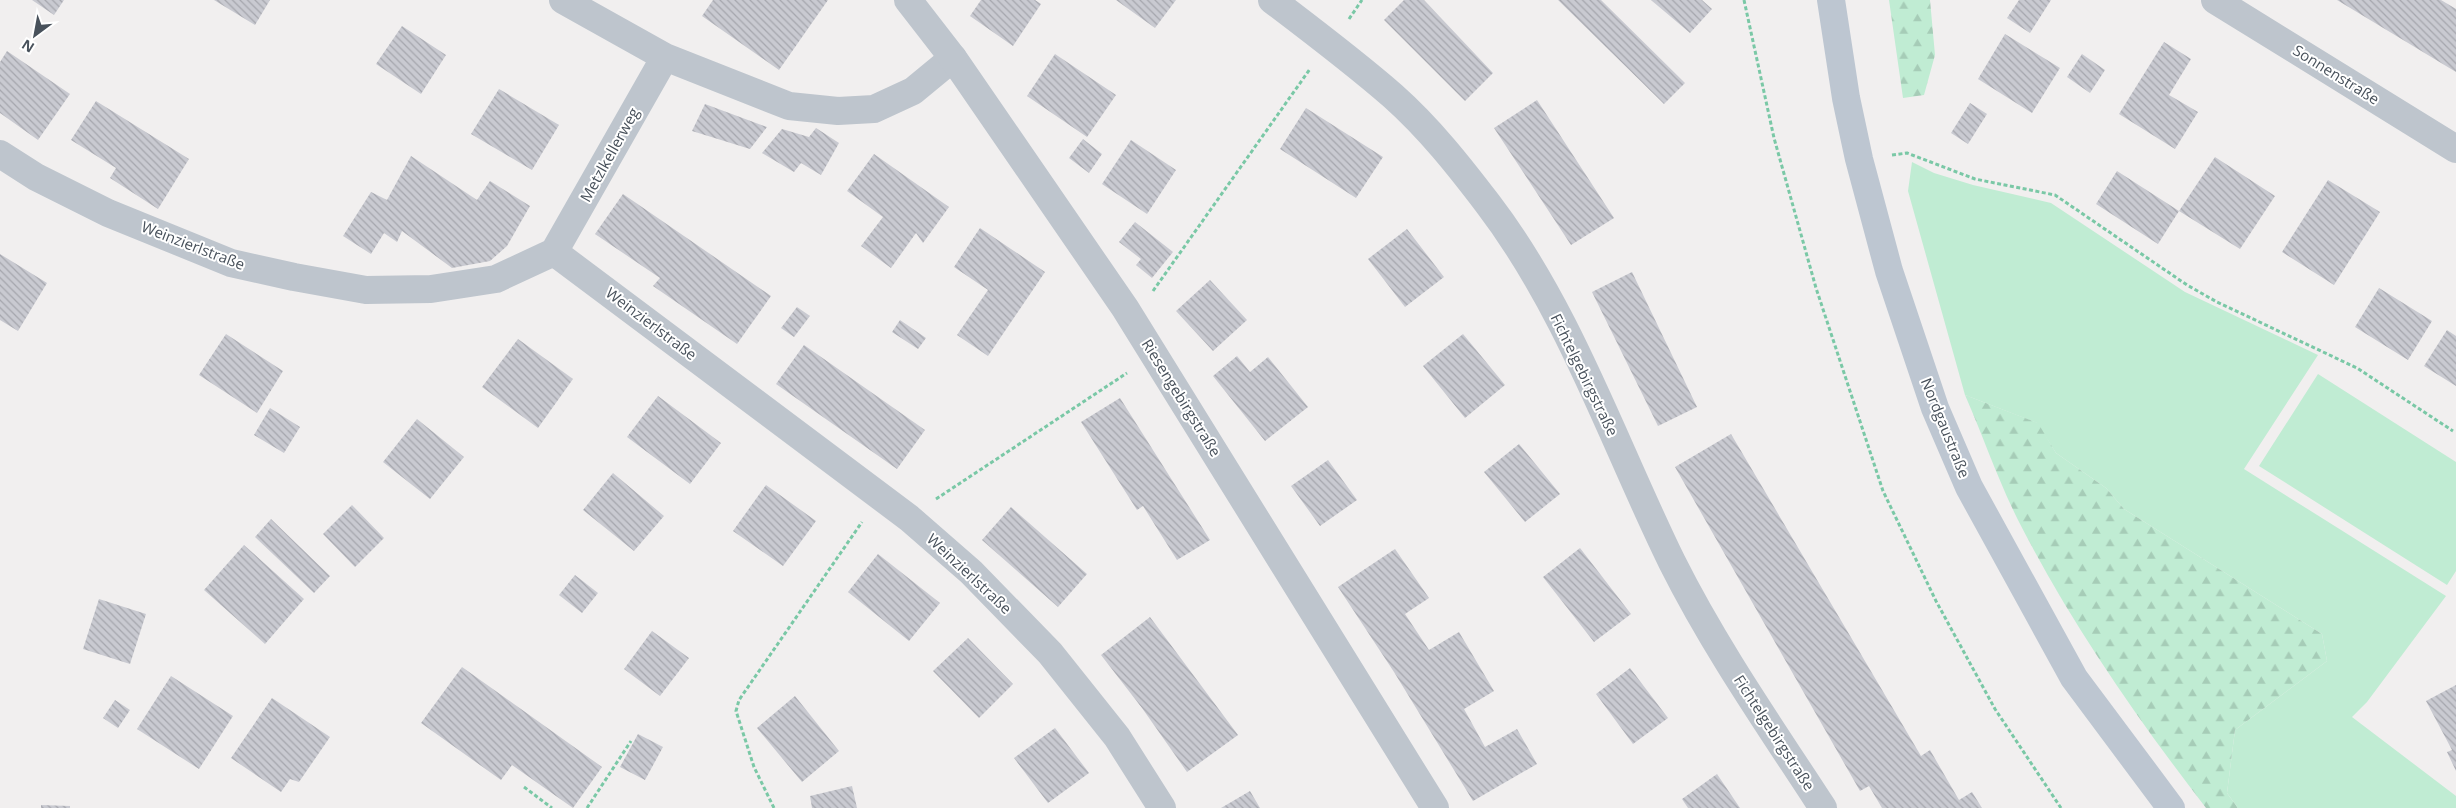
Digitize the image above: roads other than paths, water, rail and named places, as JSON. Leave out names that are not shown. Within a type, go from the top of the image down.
[{"type":"main road","name":"Nordgaustraße","points":[[1837,8],[1859,159],[1892,280],[1935,408],[1969,488],[2074,678],[2172,808]]},
{"type":"street","points":[[564,0],[665,57],[789,106],[838,111],[874,108],[913,91],[953,58]]},
{"type":"street","name":"Riesengebirgstraße","points":[[908,0],[953,58],[1133,320],[1435,808]]},
{"type":"street","name":"Fichtelgebirgstraße","points":[[1272,0],[1329,43],[1394,97],[1436,140],[1490,206],[1529,266],[1566,334],[1673,564],[1733,670],[1823,808]]},
{"type":"street","name":"Sonnenstraße","points":[[2220,1],[2456,149]]},
{"type":"street","name":"Metzlkellerweg","points":[[554,252],[665,57]]},
{"type":"street","name":"Weinzierlstraße","points":[[0,154],[36,177],[108,213],[231,263],[366,290],[432,289],[496,279],[554,252],[908,518],[971,572],[1050,653],[1117,736],[1162,808]]}]
